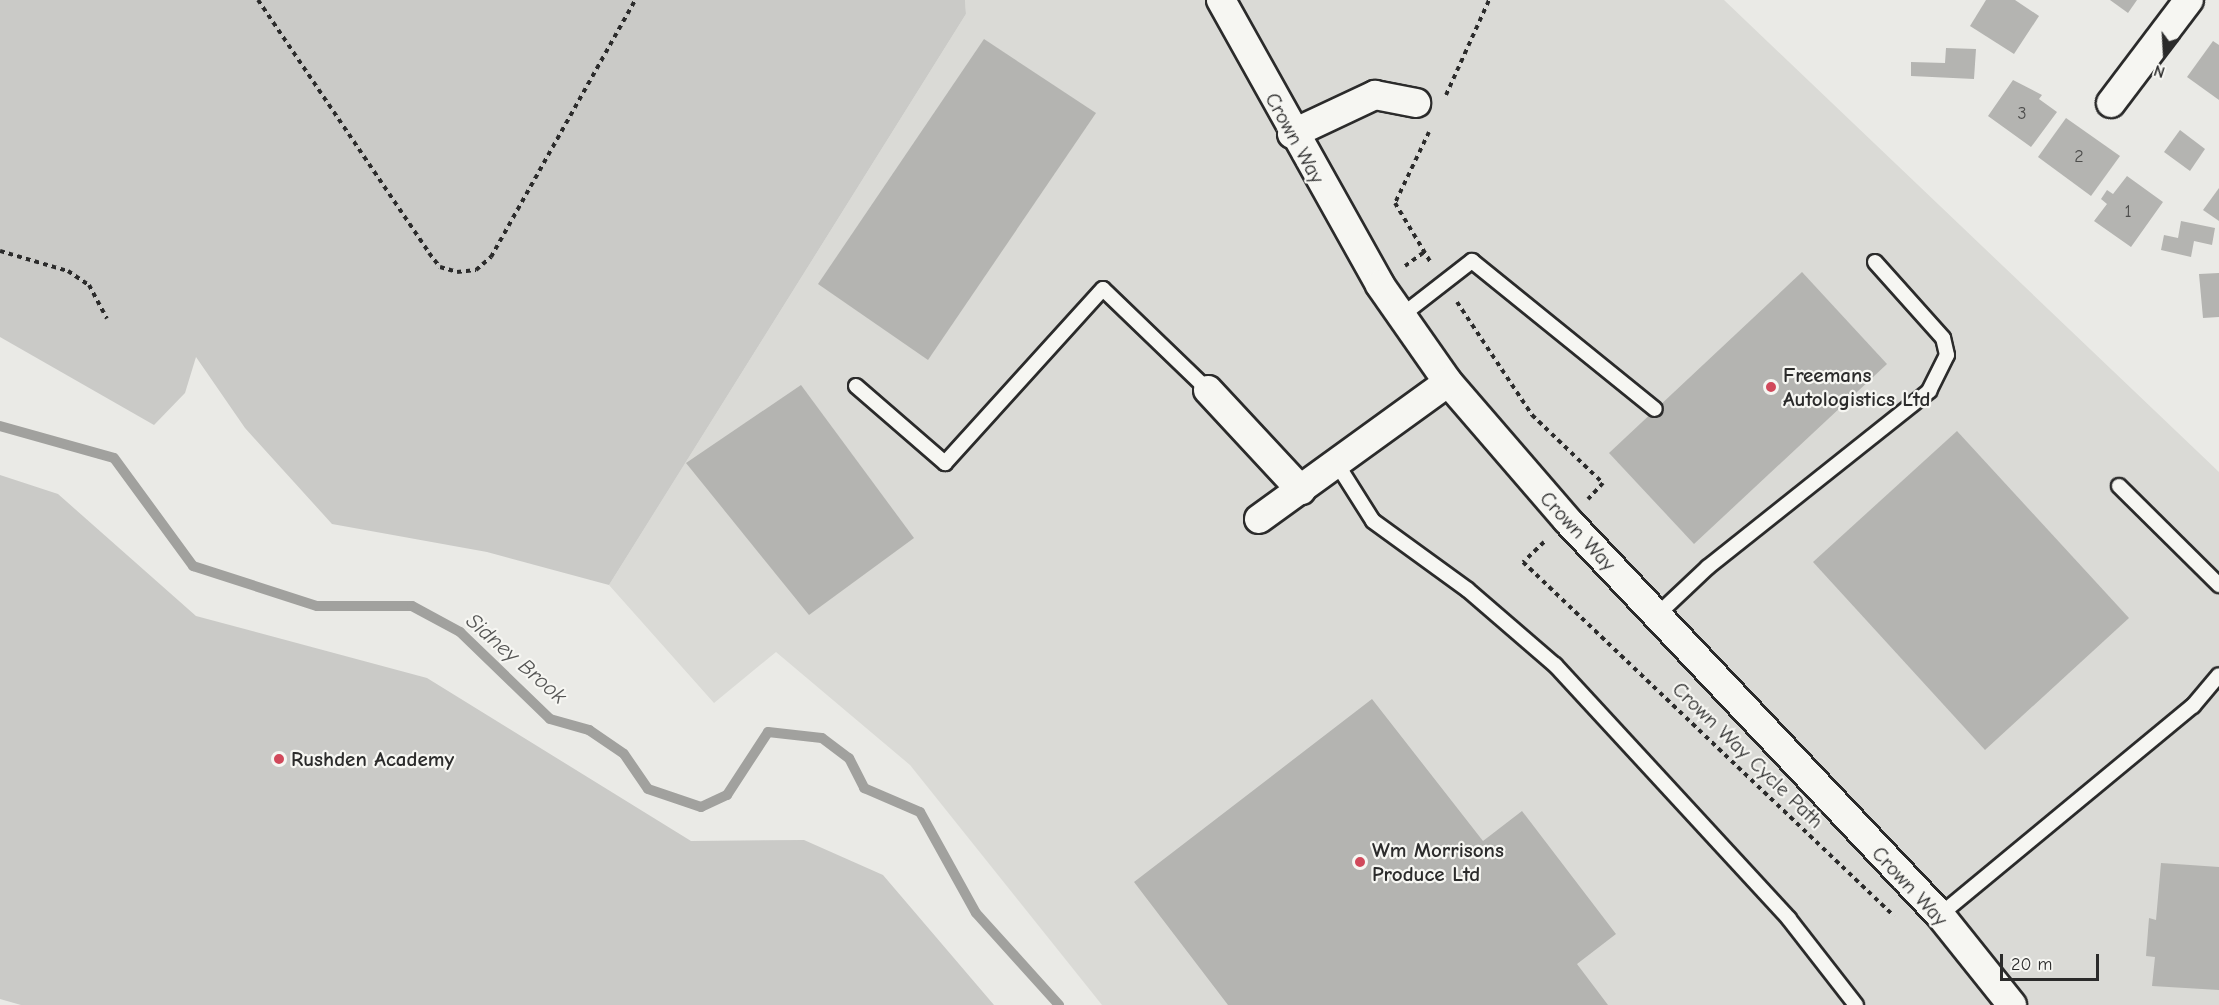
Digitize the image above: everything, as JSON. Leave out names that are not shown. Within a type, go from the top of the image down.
[{"type":"street","name":"Crown Way","points":[[1221,0],[1292,134],[1401,316],[1448,382],[1656,615],[1940,915],[2012,1005]]},
{"type":"street","points":[[2111,103],[2189,0]]},
{"type":"street","points":[[1292,134],[1375,95],[1416,103]]},
{"type":"street","points":[[1259,519],[1448,382]]},
{"type":"street","points":[[1208,390],[1301,490]]},
{"type":"lane","points":[[1401,316],[1472,261],[1655,409]]},
{"type":"lane","points":[[1656,615],[1708,567],[1929,391],[1947,355],[1943,338],[1875,262]]},
{"type":"lane","points":[[856,386],[945,463],[1103,290],[1208,390]]},
{"type":"lane","points":[[1337,464],[1373,521],[1468,590],[1555,665],[1789,920],[1856,1005]]},
{"type":"lane","points":[[2119,486],[2219,585]]},
{"type":"lane","points":[[1940,915],[2193,706],[2219,675]]},
{"type":"path","points":[[258,0],[429,254],[440,267],[457,272],[476,270],[491,257],[635,0]]},
{"type":"path","points":[[0,251],[68,271],[89,285],[107,319]]},
{"type":"path","points":[[1424,252],[1431,264]]},
{"type":"path","points":[[1455,300],[1532,415],[1603,483],[1582,504]]},
{"type":"path","name":"Crown Way Cycle Path","points":[[1550,536],[1523,562],[1898,920]]},
{"type":"shaded area","points":[[0,0],[965,0],[966,14],[609,585],[487,552],[332,524],[245,428],[196,357],[185,393],[154,425],[0,337]]},
{"type":"shaded area","points":[[965,0],[1724,0],[2219,472],[2219,1005],[1102,1005],[910,765],[776,652],[714,703],[609,585],[966,14]]},
{"type":"shaded area","name":"Rushden Academy","points":[[0,475],[58,494],[196,616],[427,678],[691,841],[804,840],[883,875],[994,1005],[21,1005],[0,999]]},
{"type":"building","points":[[1986,0],[2015,0],[2039,16],[2014,54],[1970,26]]},
{"type":"building","points":[[2110,0],[2137,0],[2128,13]]},
{"type":"building","points":[[984,39],[1096,113],[928,360],[818,284]]},
{"type":"building","points":[[2213,41],[2219,45],[2219,100],[2187,77]]},
{"type":"building","points":[[1946,48],[1976,49],[1974,79],[1911,76],[1911,62],[1945,63]]},
{"type":"building","points":[[2013,80],[2042,95],[2039,99],[2057,112],[2031,147],[1988,116]]},
{"type":"building","points":[[2066,118],[2120,156],[2091,196],[2038,157]]},
{"type":"building","points":[[2180,130],[2205,149],[2190,171],[2164,152]]},
{"type":"building","points":[[2127,176],[2163,202],[2131,247],[2094,221],[2107,204],[2101,199],[2107,190],[2113,194]]},
{"type":"building","points":[[2219,188],[2219,221],[2203,210]]},
{"type":"building","points":[[2181,221],[2215,228],[2212,245],[2194,241],[2191,257],[2161,250],[2164,235],[2178,238]]},
{"type":"building","name":"Freemans Autologistics Ltd","points":[[1802,272],[1887,364],[1694,544],[1609,453]]},
{"type":"building","points":[[2219,273],[2219,317],[2203,318],[2199,274]]},
{"type":"building","points":[[801,385],[914,538],[809,615],[686,463]]},
{"type":"building","points":[[1957,431],[2129,618],[1985,750],[1813,562]]},
{"type":"building","name":"Wm Morrisons Produce Ltd","points":[[1372,699],[1483,841],[1522,811],[1616,934],[1577,964],[1608,1005],[1228,1005],[1134,882]]},
{"type":"building","points":[[2161,863],[2219,867],[2219,990],[2152,986],[2155,957],[2146,956],[2149,918],[2156,920]]},
{"type":"waterway","name":"Sidney Brook","points":[[0,426],[114,458],[193,566],[317,606],[412,606],[460,632],[550,719],[589,730],[624,754],[648,789],[701,807],[727,795],[768,732],[822,738],[849,758],[864,788],[920,812],[976,913],[1059,1005]]},
{"type":"place","name":"Freemans Autologistics Ltd","points":[[1771,387]]},
{"type":"place","name":"Rushden Academy","points":[[279,759]]},
{"type":"place","name":"Wm Morrisons Produce Ltd","points":[[1360,862]]}]
